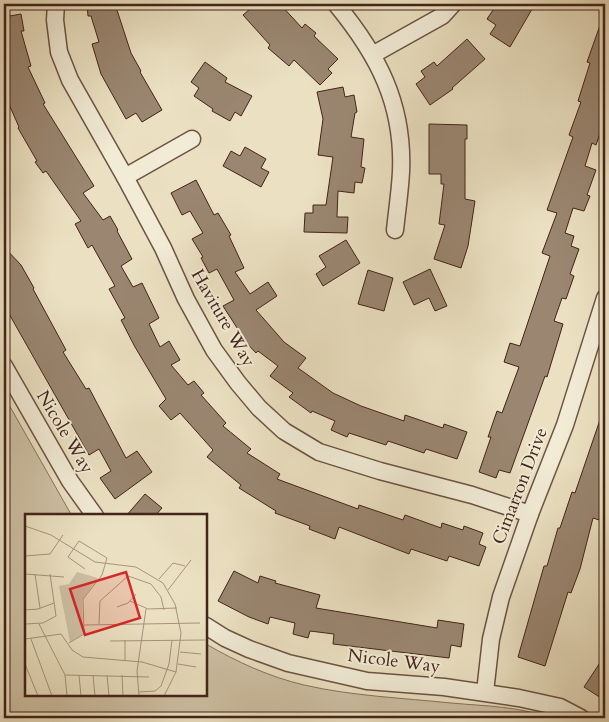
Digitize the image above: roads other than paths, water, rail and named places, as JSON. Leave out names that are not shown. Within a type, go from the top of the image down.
[{"type":"street","name":"Haviture Way","points":[[56,4],[55,20],[59,52],[70,80],[125,176],[163,248],[186,299],[214,350],[259,408],[284,431],[319,452],[380,471],[472,495],[530,514]]},
{"type":"street","points":[[336,4],[357,28],[374,54],[396,111],[401,172],[394,230]]},
{"type":"street","points":[[374,54],[442,16],[453,4]]},
{"type":"street","points":[[125,176],[192,139]]},
{"type":"street","name":"Cimarron Drive","points":[[485,692],[491,639],[501,597],[530,514],[565,425],[605,298]]},
{"type":"street","name":"Nicole Way","points":[[4,366],[70,481],[94,514]]},
{"type":"street","name":"Nicole Way","points":[[208,627],[225,638],[249,649],[288,663],[367,681],[444,686],[485,692],[560,707],[581,718]]}]
